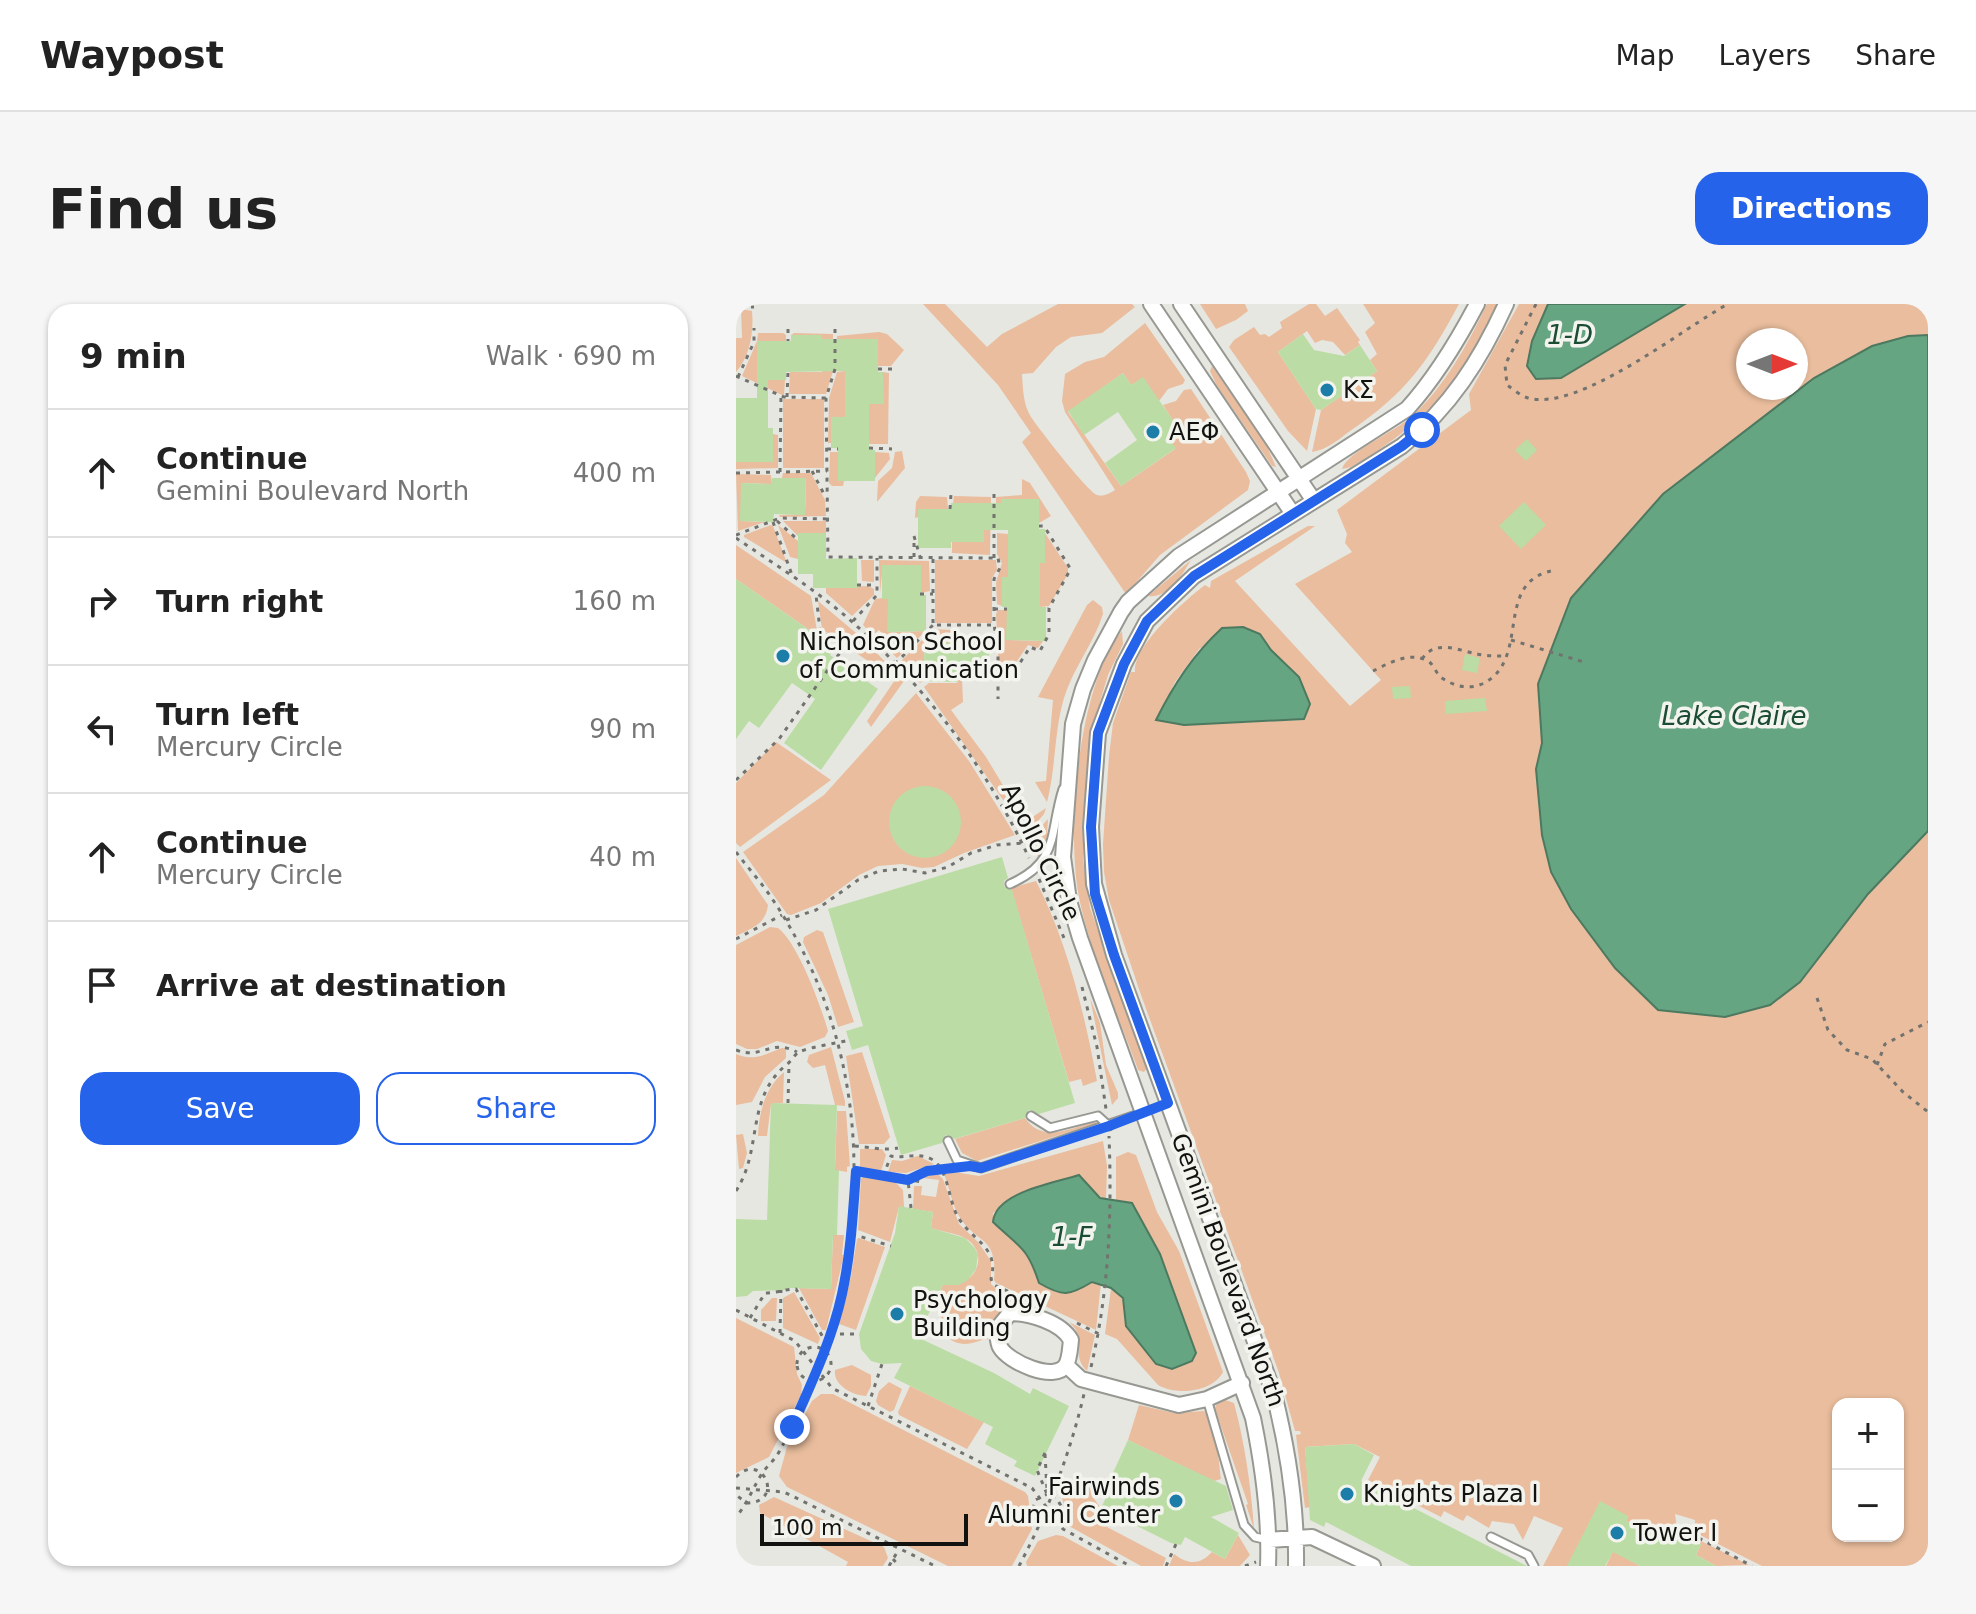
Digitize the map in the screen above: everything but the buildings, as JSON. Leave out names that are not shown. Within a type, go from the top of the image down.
[{"type":"street","points":[[1151,304],[1293,514]]},
{"type":"street","points":[[1181,304],[1314,501]]},
{"type":"street","name":"Gemini Boulevard North","points":[[1262,1564],[1268,1540],[1264,1469],[1253,1418],[1069,901],[1063,857],[1073,724],[1095,660],[1128,602],[1179,556],[1407,409],[1447,357],[1477,304]]},
{"type":"street","name":"Gemini Boulevard North","points":[[1296,1566],[1285,1439],[1274,1394],[1114,955],[1095,894],[1091,827],[1098,733],[1124,664],[1147,621],[1194,576],[1402,446],[1422,430],[1466,378],[1506,304]]},
{"type":"street","points":[[1144,1112],[1168,1103]]},
{"type":"street","points":[[1010,1313],[1026,1313],[1067,1332],[1071,1340],[1066,1365],[1059,1371],[1045,1373],[1017,1362],[1005,1354],[998,1344],[997,1329],[1010,1313]]},
{"type":"street","points":[[1066,1365],[1081,1379],[1179,1405],[1207,1399],[1242,1383]]},
{"type":"street","points":[[1268,1540],[1295,1537],[1319,1539],[1373,1566]]},
{"type":"lane","points":[[1010,884],[1024,878],[1051,848],[1055,814],[1069,772]]},
{"type":"lane","points":[[948,1141],[957,1160],[981,1168],[1144,1112]]},
{"type":"lane","points":[[1031,1116],[1050,1128],[1098,1116],[1109,1126]]},
{"type":"lane","points":[[1207,1399],[1244,1525],[1255,1537],[1268,1540]]},
{"type":"lane","points":[[1491,1537],[1528,1555],[1534,1566]]},
{"type":"path","points":[[1536,304],[1505,365],[1507,385],[1529,398],[1563,398],[1609,378],[1727,304]]},
{"type":"path","points":[[741,307],[754,307]]},
{"type":"path","points":[[754,328],[754,342],[737,376],[781,396],[826,398]]},
{"type":"path","points":[[788,329],[788,341]]},
{"type":"path","points":[[835,329],[837,369],[826,398],[828,557],[998,558],[1001,562],[994,579],[998,699]]},
{"type":"path","points":[[878,369],[892,369]]},
{"type":"path","points":[[787,397],[788,372]]},
{"type":"path","points":[[775,478],[778,472],[781,396]]},
{"type":"path","points":[[773,430],[781,430]]},
{"type":"path","points":[[869,448],[892,449]]},
{"type":"path","points":[[827,449],[838,449]]},
{"type":"path","points":[[812,471],[827,500]]},
{"type":"path","points":[[736,473],[827,471]]},
{"type":"path","points":[[950,509],[951,494]]},
{"type":"path","points":[[994,494],[994,558]]},
{"type":"path","points":[[736,536],[775,521],[829,519]]},
{"type":"path","points":[[775,521],[798,540]]},
{"type":"path","points":[[775,521],[793,577]]},
{"type":"path","points":[[997,675],[1013,674],[1030,647],[1040,651],[1049,634],[1048,608],[1070,568],[1044,526],[1039,526]]},
{"type":"path","name":"Apollo Circle","points":[[736,536],[852,622],[936,710],[976,765],[1023,843],[1069,950]]},
{"type":"path","points":[[914,557],[914,536],[920,557]]},
{"type":"path","points":[[950,548],[950,557]]},
{"type":"path","points":[[895,664],[933,625],[933,557]]},
{"type":"path","points":[[852,622],[876,596],[877,558]]},
{"type":"path","points":[[1373,671],[1405,658],[1422,659],[1429,661],[1443,679],[1467,688],[1491,679],[1505,656],[1523,587],[1537,574],[1557,570]]},
{"type":"path","points":[[857,585],[877,585]]},
{"type":"path","points":[[736,780],[779,739],[844,647],[820,630],[816,594]]},
{"type":"path","points":[[920,594],[933,594]]},
{"type":"path","points":[[876,596],[882,596]]},
{"type":"path","points":[[994,609],[1007,609]]},
{"type":"path","points":[[933,625],[994,625]]},
{"type":"path","points":[[953,643],[954,625]]},
{"type":"path","points":[[1509,640],[1584,662]]},
{"type":"path","points":[[1422,659],[1428,651],[1442,648],[1505,656]]},
{"type":"path","points":[[784,920],[816,910],[858,880],[879,871],[902,869],[925,873],[948,867],[971,853],[997,845],[1023,843]]},
{"type":"path","points":[[736,852],[782,915],[822,995],[837,1043],[848,1098],[856,1171],[852,1234],[830,1334],[777,1456],[762,1473],[736,1517]]},
{"type":"path","points":[[736,939],[782,915]]},
{"type":"path","points":[[1080,979],[1097,1047],[1109,1126],[1111,1198],[1105,1285]]},
{"type":"path","points":[[1817,998],[1828,1030],[1847,1050],[1872,1059],[1928,1112]]},
{"type":"path","points":[[1877,1065],[1885,1044],[1928,1022]]},
{"type":"path","points":[[737,1190],[751,1160],[758,1106],[777,1072],[798,1053],[849,1040]]},
{"type":"path","points":[[736,1050],[747,1053],[777,1046],[798,1053]]},
{"type":"path","points":[[788,1103],[789,1063]]},
{"type":"path","points":[[855,1146],[898,1148]]},
{"type":"path","points":[[883,1176],[891,1156],[890,1150]]},
{"type":"path","points":[[891,1156],[901,1158],[919,1153],[935,1161],[941,1169],[958,1218],[984,1244],[992,1257],[994,1269],[991,1279],[994,1285],[1028,1300]]},
{"type":"path","points":[[908,1180],[927,1171],[970,1166]]},
{"type":"path","points":[[856,1171],[922,1182]]},
{"type":"path","points":[[736,1178],[737,1190]]},
{"type":"path","points":[[908,1180],[911,1208]]},
{"type":"path","points":[[852,1234],[891,1246]]},
{"type":"path","points":[[750,1318],[765,1293],[796,1289],[826,1343]]},
{"type":"path","points":[[780,1333],[781,1292]]},
{"type":"path","points":[[736,1310],[795,1341],[832,1388],[1032,1488],[1063,1529],[1130,1566]]},
{"type":"path","points":[[1071,1320],[1099,1334]]},
{"type":"path","points":[[830,1334],[859,1334]]},
{"type":"path","points":[[815,1347],[823,1350],[831,1362],[831,1368],[825,1377],[812,1381],[804,1379],[798,1371],[797,1360],[804,1350],[815,1347]]},
{"type":"path","points":[[868,1406],[882,1364]]},
{"type":"path","points":[[1019,1566],[1042,1522],[1050,1494],[1045,1453],[1037,1470],[1050,1494],[1061,1506],[1057,1519]]},
{"type":"path","points":[[736,1477],[746,1470],[762,1473]]},
{"type":"path","points":[[737,1498],[747,1503],[762,1499],[767,1489],[762,1473]]},
{"type":"path","points":[[736,1488],[784,1492],[935,1566]]},
{"type":"path","points":[[1038,1497],[1050,1494]]},
{"type":"path","points":[[1038,1497],[1033,1510],[1036,1518],[1042,1522],[1057,1519]]},
{"type":"path","points":[[1682,1534],[1684,1531],[1691,1534],[1752,1566]]},
{"type":"path","points":[[1166,1566],[1176,1544]]},
{"type":"path","points":[[889,1566],[899,1549]]},
{"type":"path","points":[[893,1559],[899,1566]]},
{"type":"path","points":[[1245,1566],[1262,1564]]},
{"type":"shaded area","points":[[923,304],[945,304],[987,347],[1002,334],[1058,304],[1132,304],[1135,307],[1102,333],[1071,337],[1056,347],[1033,373],[1022,374],[1025,402],[1031,417],[1092,491],[1102,495],[1115,490],[1065,412],[1062,401],[1065,374],[1085,362],[1104,357],[1145,323],[1185,380],[1183,384],[1168,389],[1159,401],[1143,378],[1131,385],[1123,373],[1068,412],[1121,486],[1175,449],[1167,436],[1178,429],[1163,405],[1176,401],[1184,390],[1191,389],[1246,472],[1250,481],[1248,490],[1160,555],[1126,594],[1022,442],[1031,433],[998,385]]},
{"type":"shaded area","points":[[1200,304],[1245,304],[1248,311],[1216,329]]},
{"type":"shaded area","points":[[1309,304],[1316,304],[1325,316],[1337,308],[1360,340],[1360,345],[1345,355],[1333,342],[1322,340],[1315,343],[1307,331],[1278,352],[1316,409],[1307,451],[1288,431],[1229,347],[1254,327],[1260,335],[1269,337],[1282,328],[1280,322]]},
{"type":"shaded area","points":[[1363,304],[1459,304],[1426,360],[1401,389],[1337,441],[1312,452],[1321,410],[1377,371],[1370,360],[1377,354],[1365,332],[1375,323]]},
{"type":"shaded area","points":[[1487,304],[1497,304],[1470,357],[1439,399],[1377,451],[1342,469],[1361,449],[1410,418],[1434,393],[1463,350]]},
{"type":"shaded area","points":[[1519,304],[1548,304],[1532,341],[1537,379],[1561,377],[1685,304],[1928,304],[1928,335],[1908,336],[1872,346],[1808,383],[1808,328],[1736,328],[1736,400],[1785,400],[1663,494],[1571,598],[1538,684],[1542,743],[1536,769],[1542,835],[1551,872],[1571,909],[1615,968],[1658,1010],[1725,1017],[1868,894],[1928,831],[1928,1566],[1762,1566],[1694,1532],[1695,1520],[1675,1514],[1677,1531],[1666,1526],[1659,1538],[1626,1521],[1628,1516],[1567,1566],[1543,1566],[1563,1528],[1534,1516],[1523,1540],[1514,1524],[1492,1521],[1489,1528],[1467,1515],[1463,1521],[1444,1511],[1441,1517],[1368,1480],[1380,1457],[1354,1444],[1305,1447],[1310,1507],[1305,1508],[1296,1435],[1301,1434],[1295,1431],[1279,1373],[1109,900],[1103,844],[1113,723],[1142,650],[1174,612],[1205,585],[1210,588],[1211,581],[1308,526],[1315,526],[1235,581],[1350,706],[1381,680],[1295,584],[1352,552],[1345,543],[1347,534],[1337,510],[1471,410],[1469,394]],"holes":[[[1260,634],[1271,650],[1299,677],[1304,720],[1184,725],[1157,720],[1175,682],[1200,648]]]},
{"type":"shaded area","points":[[741,309],[752,311],[752,327],[748,351],[736,372],[736,338],[742,338]]},
{"type":"shaded area","points":[[758,333],[786,335],[786,341],[757,341]]},
{"type":"shaded area","points":[[833,334],[833,371],[826,394],[789,394],[790,372],[822,372],[822,335],[791,335]]},
{"type":"shaded area","points":[[887,334],[904,350],[891,366],[878,366],[877,339],[840,339],[836,363],[837,336]]},
{"type":"shaded area","points":[[757,341],[785,380],[784,396],[742,376]]},
{"type":"shaded area","points":[[1212,366],[1265,442],[1276,467],[1272,466],[1217,386],[1210,371]]},
{"type":"shaded area","points":[[845,371],[883,404],[883,372],[889,373],[888,444],[869,444],[869,417],[831,417],[831,443],[828,443],[829,398],[837,372]]},
{"type":"shaded area","points":[[783,399],[824,399],[824,468],[783,468]]},
{"type":"shaded area","points":[[736,431],[737,462],[773,462],[773,434],[778,435],[778,468],[736,469]]},
{"type":"shaded area","points":[[902,451],[905,468],[877,502],[878,481],[892,468],[895,452]]},
{"type":"shaded area","points":[[830,452],[838,452],[838,480],[844,481],[843,486],[829,483]]},
{"type":"shaded area","points":[[875,452],[889,453],[890,459],[875,478]]},
{"type":"shaded area","points":[[783,473],[811,473],[825,500],[826,516],[780,517],[805,514],[806,479],[782,478]]},
{"type":"shaded area","points":[[736,474],[771,475],[772,484],[741,483],[741,521],[765,522],[738,531]]},
{"type":"shaded area","points":[[1022,479],[1030,483],[1051,516],[1039,523],[1039,499],[1002,499],[1001,528],[996,526],[996,497],[1022,495]]},
{"type":"shaded area","points":[[920,496],[947,497],[948,509],[915,518],[916,502]]},
{"type":"shaded area","points":[[954,496],[991,497],[990,555],[952,553],[952,542],[984,542],[953,503]]},
{"type":"shaded area","points":[[783,521],[826,521],[826,533],[798,536]]},
{"type":"shaded area","points":[[778,525],[798,541],[798,559],[790,557]]},
{"type":"shaded area","points":[[773,526],[787,563],[744,537]]},
{"type":"shaded area","points":[[997,533],[1008,534],[1008,563],[1044,563],[1045,533],[1068,568],[1068,574],[1049,606],[1040,607],[1040,577],[1002,577],[1002,606],[997,604],[996,582],[1002,563],[997,554]]},
{"type":"shaded area","points":[[736,545],[811,596],[818,636],[736,579]]},
{"type":"shaded area","points":[[861,560],[874,560],[874,582],[862,581]]},
{"type":"shaded area","points":[[879,560],[929,561],[930,591],[921,593],[920,565],[883,565],[880,593]]},
{"type":"shaded area","points":[[935,560],[996,560],[997,570],[992,578],[992,623],[935,623]]},
{"type":"shaded area","points":[[1191,560],[1168,590],[1148,596]]},
{"type":"shaded area","points":[[868,586],[874,589],[874,595],[852,616],[826,593],[826,588]]},
{"type":"shaded area","points":[[875,599],[888,599],[888,632],[926,631],[897,658],[884,645],[888,640],[879,630],[873,635],[863,625]]},
{"type":"shaded area","points":[[1093,600],[1102,607],[1103,614],[1064,698],[1047,802],[1035,782],[1046,781],[1053,700],[1038,697],[1087,605]]},
{"type":"shaded area","points":[[818,601],[862,638],[904,681],[871,727],[867,721],[895,680],[822,629]]},
{"type":"shaded area","points":[[998,610],[1007,610],[1007,640],[1043,641],[1038,648],[1028,645],[1009,673],[999,671]]},
{"type":"shaded area","points":[[933,629],[951,630],[952,643],[925,642],[923,681],[920,683],[901,661]]},
{"type":"shaded area","points":[[1122,631],[1123,644],[1108,675],[1093,725],[1083,860],[1090,908],[1146,1064],[1144,1072],[1138,1070],[1085,923],[1076,874],[1074,839],[1075,801],[1085,723],[1107,655]]},
{"type":"shaded area","points":[[962,679],[963,702],[951,710],[986,757],[1025,822],[1046,808],[1027,834],[924,687],[929,683],[957,683]]},
{"type":"shaded area","points":[[916,693],[969,761],[1015,835],[934,867],[902,864],[878,866],[859,875],[821,903],[787,914],[743,852],[824,795]]},
{"type":"shaded area","points":[[776,742],[831,780],[740,847],[736,843],[736,783]]},
{"type":"shaded area","points":[[1048,819],[1046,849],[1039,859],[1029,840]]},
{"type":"shaded area","points":[[736,858],[768,905],[761,921],[736,936]]},
{"type":"shaded area","points":[[1036,881],[1066,953],[1087,1030],[1097,1081],[1083,1086],[1081,1079],[1069,1082],[1011,888]]},
{"type":"shaded area","points":[[770,927],[778,928],[786,936],[801,961],[828,1031],[825,1037],[800,1047],[777,1041],[757,1049],[747,1049],[736,1044],[736,945]]},
{"type":"shaded area","points":[[817,930],[823,932],[854,1022],[838,1027],[828,995],[803,942],[804,937]]},
{"type":"shaded area","points":[[1090,998],[1100,1023],[1106,1065],[1118,1093],[1112,1105]]},
{"type":"shaded area","points":[[831,1047],[845,1106],[835,1105],[825,1065],[813,1068],[807,1062],[809,1055]]},
{"type":"shaded area","points":[[786,1049],[786,1058],[765,1077],[752,1102],[736,1105],[736,1054],[754,1057]]},
{"type":"shaded area","points":[[862,1052],[890,1137],[884,1144],[859,1144],[846,1056]]},
{"type":"shaded area","points":[[784,1072],[783,1103],[771,1104],[767,1136],[758,1136],[764,1101],[772,1085]]},
{"type":"shaded area","points":[[837,1111],[846,1111],[850,1166],[847,1172],[835,1170]]},
{"type":"shaded area","points":[[1025,1118],[1032,1126],[1048,1132],[1097,1123],[977,1161],[962,1153],[955,1139]]},
{"type":"shaded area","points":[[743,1134],[747,1153],[743,1168],[739,1169],[736,1135]]},
{"type":"shaded area","points":[[1103,1141],[1107,1166],[1106,1200],[1079,1175],[1030,1190],[993,1213],[993,1221],[1026,1254],[1039,1283],[1066,1293],[1092,1282],[1101,1283],[1096,1330],[996,1283],[993,1255],[959,1216],[944,1174],[954,1172],[979,1176]]},
{"type":"shaded area","points":[[860,1149],[882,1149],[886,1155],[881,1171],[860,1167]]},
{"type":"shaded area","points":[[1128,1152],[1136,1155],[1157,1212],[1179,1251],[1223,1372],[1203,1388],[1184,1391],[1158,1385],[1117,1339],[1105,1334],[1111,1288],[1123,1298],[1126,1326],[1196,1353],[1160,1253],[1132,1203],[1116,1202],[1116,1157]]},
{"type":"shaded area","points":[[918,1156],[934,1164],[906,1173],[888,1172],[892,1160],[902,1161]]},
{"type":"shaded area","points":[[938,1174],[943,1179],[959,1224],[978,1242],[991,1261],[991,1284],[1035,1305],[1010,1305],[999,1315],[990,1339],[968,1344],[955,1342],[942,1327],[946,1298],[938,1294],[944,1283],[962,1283],[969,1278],[975,1272],[978,1256],[968,1240],[931,1228],[933,1212],[913,1209],[914,1186],[922,1186],[921,1195],[936,1197],[939,1180],[923,1178]]},
{"type":"shaded area","points":[[867,1175],[894,1181],[903,1190],[904,1207],[899,1207],[890,1242],[858,1230],[861,1178]]},
{"type":"shaded area","points":[[833,1235],[844,1235],[844,1255],[826,1330],[822,1330],[799,1288],[831,1289]]},
{"type":"shaded area","points":[[859,1238],[885,1247],[856,1330],[839,1324]]},
{"type":"shaded area","points":[[794,1292],[820,1338],[818,1344],[783,1328],[783,1298]]},
{"type":"shaded area","points":[[772,1298],[777,1298],[776,1321],[761,1321],[761,1310]]},
{"type":"shaded area","points":[[736,1318],[794,1347],[797,1374],[802,1385],[801,1395],[769,1457],[736,1473]]},
{"type":"shaded area","points":[[1069,1322],[1095,1335],[1087,1371],[1079,1359],[1078,1334]]},
{"type":"shaded area","points":[[852,1365],[871,1375],[871,1386],[866,1396],[855,1394],[837,1380],[835,1370]]},
{"type":"shaded area","points":[[889,1382],[902,1389],[894,1410],[890,1412],[876,1401],[879,1391]]},
{"type":"shaded area","points":[[910,1386],[984,1422],[967,1449],[899,1415]]},
{"type":"shaded area","points":[[821,1394],[833,1394],[1025,1492],[1032,1529],[1012,1566],[948,1566],[787,1487],[779,1476],[787,1447],[812,1401]]},
{"type":"shaded area","points":[[1225,1400],[1234,1403],[1238,1418],[1254,1529],[1215,1409]]},
{"type":"shaded area","points":[[1139,1405],[1174,1413],[1204,1411],[1215,1435],[1221,1479],[1214,1481],[1128,1440]]},
{"type":"shaded area","points":[[1066,1478],[1094,1489],[1092,1496],[1101,1508],[1112,1513],[1107,1527],[1166,1558],[1163,1566],[1141,1566],[1069,1526],[1061,1493]]},
{"type":"shaded area","points":[[774,1497],[884,1547],[888,1558],[883,1566],[846,1566],[848,1562],[760,1513],[759,1505]]},
{"type":"shaded area","points":[[1056,1535],[1118,1566],[1027,1566],[1026,1562],[1038,1541]]},
{"type":"shaded area","points":[[1238,1535],[1250,1555],[1240,1566],[1169,1566],[1174,1554],[1189,1562],[1203,1559],[1212,1552],[1225,1559]]},
{"type":"shaded area","points":[[1689,1535],[1749,1565],[1716,1566],[1696,1555],[1701,1544]]},
{"type":"shaded area","points":[[1613,1551],[1640,1566],[1606,1566]]},
{"type":"water","name":"1-D","points":[[1548,304],[1685,304],[1561,378],[1536,379],[1527,366],[1532,341]]},
{"type":"water","name":"Lake Claire","points":[[1928,335],[1928,831],[1868,894],[1800,982],[1770,1005],[1725,1017],[1658,1010],[1615,968],[1571,909],[1551,872],[1542,835],[1536,769],[1542,743],[1538,684],[1571,598],[1663,494],[1785,400],[1808,400],[1808,383],[1814,378],[1872,346],[1908,336]]},
{"type":"water","points":[[1243,627],[1260,634],[1271,650],[1299,677],[1310,704],[1304,719],[1184,725],[1156,720],[1185,671],[1212,638],[1222,628]]},
{"type":"water","name":"1-F","points":[[1079,1175],[1100,1198],[1132,1203],[1160,1254],[1196,1353],[1192,1361],[1172,1369],[1156,1364],[1126,1326],[1123,1298],[1111,1288],[1092,1282],[1077,1290],[1060,1293],[1039,1283],[1026,1254],[993,1222],[996,1212],[1015,1196]]},
{"type":"place","name":"ΚΣ","points":[[1327,390]]},
{"type":"place","name":"AEΦ","points":[[1153,432]]},
{"type":"place","name":"Nicholson School of Communication","points":[[783,656]]},
{"type":"place","name":"Psychology Building","points":[[897,1314]]},
{"type":"place","name":"Knights Plaza I","points":[[1347,1494]]},
{"type":"place","name":"Fairwinds Alumni Center","points":[[1176,1501]]},
{"type":"place","name":"Tower I","points":[[1617,1533]]},
{"type":"route","points":[[792,1427],[830,1334],[841,1295],[852,1234],[856,1171],[908,1180],[927,1171],[970,1166],[981,1168],[1168,1103],[1095,894],[1091,827],[1098,733],[1124,664],[1147,621],[1194,576],[1402,446],[1422,430]]}]
